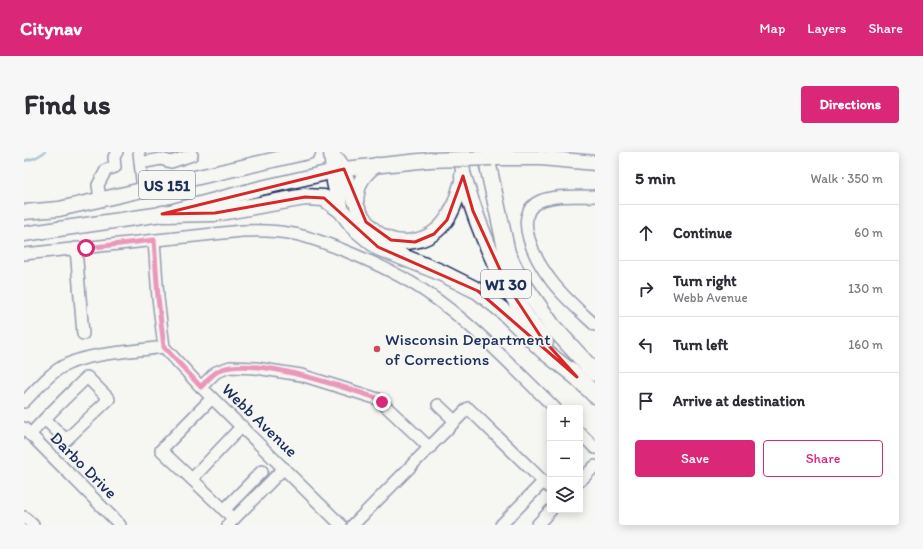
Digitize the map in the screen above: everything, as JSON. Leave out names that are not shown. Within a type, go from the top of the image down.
[{"type":"highway","points":[[333,152],[338,170],[341,210]]},
{"type":"highway","points":[[485,152],[507,253]]},
{"type":"highway","name":"WI 30","points":[[463,176],[473,211],[507,285],[541,337],[595,395]]},
{"type":"highway","points":[[162,214],[215,213],[313,196],[324,198],[341,210],[355,228],[378,247],[447,275],[478,291],[502,310],[544,351],[577,377]]},
{"type":"highway","name":"WI 30","points":[[507,253],[519,278],[553,327],[595,373]]},
{"type":"main road","name":"US 151","points":[[24,212],[59,209],[308,152]]},
{"type":"main road","name":"WI 30","points":[[459,152],[463,176]]},
{"type":"main road","name":"WI 30","points":[[478,152],[493,220],[507,253]]},
{"type":"main road","name":"US 151","points":[[24,234],[162,214],[338,170],[376,165],[429,160],[517,158],[595,163]]},
{"type":"main road","points":[[356,202],[357,188],[362,178],[367,171],[376,165]]},
{"type":"main road","points":[[338,170],[366,222],[382,236],[390,240],[404,243],[415,242],[434,234],[447,220],[454,206],[463,176]]},
{"type":"street","points":[[100,200],[98,185],[106,170],[115,167],[114,157],[117,152]]},
{"type":"street","points":[[143,190],[140,158],[161,159],[171,162],[192,155]]},
{"type":"street","points":[[595,196],[548,198],[539,201],[529,210],[526,220],[528,234],[533,250],[550,280],[567,299],[595,325]]},
{"type":"street","points":[[24,254],[242,231],[281,230],[294,232],[365,259],[410,282],[444,305],[552,405]]},
{"type":"street","points":[[24,402],[41,384],[67,364],[88,358],[164,347],[158,298],[154,240]]},
{"type":"street","points":[[76,248],[83,334]]},
{"type":"street","name":"Webb Avenue","points":[[164,347],[201,387],[242,426],[340,525]]},
{"type":"street","points":[[201,387],[216,372],[230,367],[256,368],[301,375],[378,399],[430,448]]},
{"type":"street","points":[[27,432],[45,419],[87,377],[108,399],[66,440],[45,419]]},
{"type":"street","points":[[212,398],[161,450],[224,510],[231,522],[284,468]]},
{"type":"street","points":[[438,405],[455,421]]},
{"type":"street","points":[[353,525],[468,408],[547,484],[501,525]]},
{"type":"street","points":[[192,479],[242,426]]},
{"type":"street","name":"Darbo Drive","points":[[27,432],[120,525]]},
{"type":"street","points":[[583,436],[595,448]]},
{"type":"street","points":[[583,478],[595,466]]},
{"type":"street","points":[[224,510],[262,471]]},
{"type":"street","points":[[537,525],[548,513]]},
{"type":"street","points":[[24,517],[33,525]]},
{"type":"highlighted area","points":[[344,169],[366,222],[391,240],[415,242],[434,234],[447,220],[463,176],[473,211],[507,285],[541,337],[577,377],[478,291],[378,247],[324,198],[305,197],[215,213],[162,214]]},
{"type":"waterway","points":[[24,161],[35,158],[45,152]]},
{"type":"place","name":"Wisconsin Department of Corrections","points":[[377,349]]},
{"type":"route","points":[[86,248],[154,240],[158,298],[164,347],[201,387],[216,372],[230,367],[241,366],[283,371],[301,375],[374,397],[382,402]]}]
